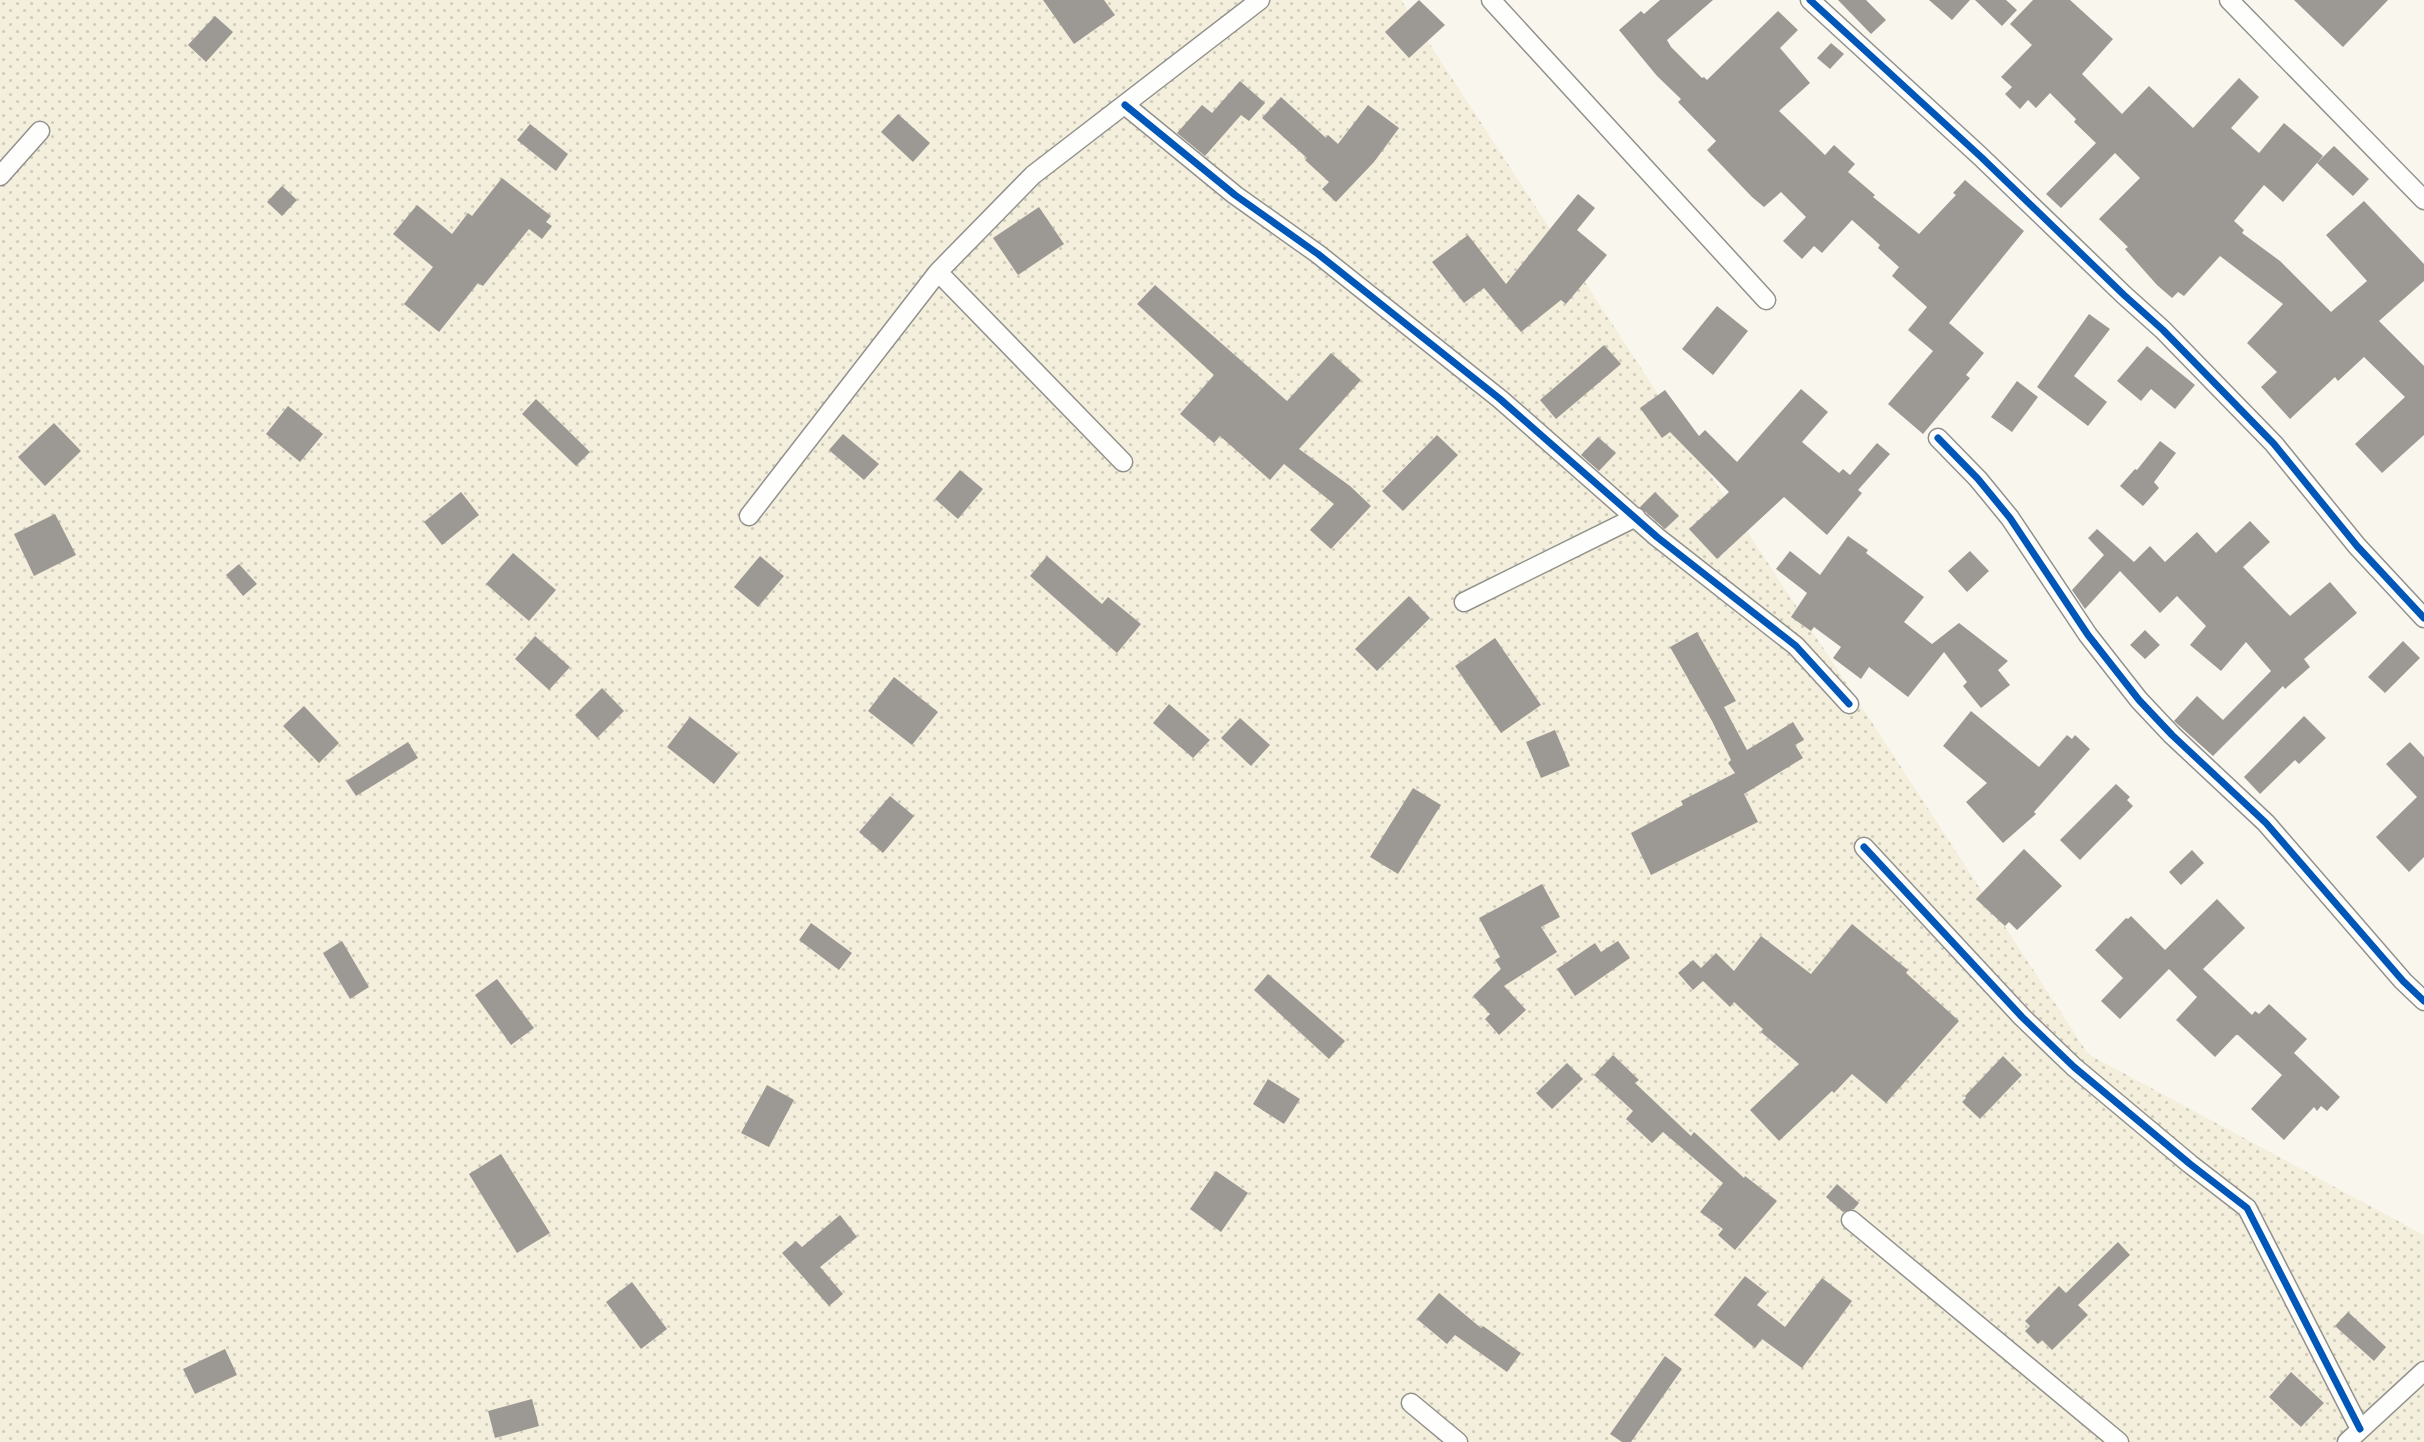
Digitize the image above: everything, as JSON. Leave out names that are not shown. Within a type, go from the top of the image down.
[{"type":"street","points":[[749,516],[938,272],[1033,175],[1260,0]]},
{"type":"street","points":[[1491,0],[1766,300]]},
{"type":"street","points":[[1810,0],[1980,156],[2123,295],[2164,330],[2274,444],[2357,546],[2424,618]]},
{"type":"street","points":[[2229,0],[2424,200]]},
{"type":"street","points":[[1125,105],[1235,195],[1318,254],[1500,399],[1657,537],[1796,646],[1849,704]]},
{"type":"street","points":[[0,176],[40,131]]},
{"type":"street","points":[[938,272],[1123,462]]},
{"type":"street","points":[[1938,438],[1978,479],[2010,518],[2088,635],[2139,700],[2172,735],[2266,823],[2395,972],[2424,1001]]},
{"type":"street","points":[[1464,602],[1636,517]]},
{"type":"street","points":[[1864,847],[2022,1017],[2074,1067],[2247,1208],[2360,1429]]},
{"type":"street","points":[[1851,1220],[2119,1442]]},
{"type":"street","points":[[2347,1442],[2424,1370]]},
{"type":"street","points":[[1411,1403],[1458,1442]]},
{"type":"shaded area","points":[[0,0],[1401,0],[2088,1054],[2424,1235],[2424,1442],[0,1442]]},
{"type":"building","points":[[1043,0],[1104,0],[1115,15],[1074,44]]},
{"type":"building","points":[[1419,0],[1445,25],[1409,58],[1385,32]]},
{"type":"building","points":[[1660,0],[1713,0],[1667,40],[1702,78],[1707,80],[1778,11],[1798,30],[1780,48],[1810,83],[1779,111],[1825,155],[1834,145],[1855,164],[1848,172],[1875,195],[1873,197],[1919,234],[1956,195],[1953,193],[1965,180],[2024,231],[1949,323],[1984,353],[1966,375],[1970,378],[1923,434],[1888,404],[1933,351],[1908,330],[1927,307],[1892,276],[1899,267],[1878,248],[1880,245],[1852,220],[1822,253],[1814,246],[1802,259],[1783,241],[1806,217],[1781,192],[1764,207],[1752,197],[1707,150],[1716,141],[1678,102],[1681,99],[1657,76],[1619,30],[1641,11],[1644,14]]},
{"type":"building","points":[[1838,0],[1866,0],[1886,20],[1871,34]]},
{"type":"building","points":[[1929,0],[1970,0],[1952,20]]},
{"type":"building","points":[[1975,0],[2006,0],[2017,10],[2002,26]]},
{"type":"building","points":[[2033,0],[2070,0],[2113,39],[2082,74],[2122,114],[2149,86],[2193,128],[2239,78],[2259,97],[2231,128],[2259,153],[2284,123],[2323,156],[2283,202],[2264,185],[2234,221],[2244,230],[2242,233],[2280,261],[2331,312],[2367,281],[2326,235],[2364,201],[2424,264],[2424,281],[2379,321],[2424,366],[2424,435],[2382,473],[2355,444],[2405,397],[2364,357],[2338,381],[2335,377],[2290,419],[2261,387],[2277,372],[2247,343],[2283,304],[2220,256],[2184,296],[2178,292],[2172,298],[2157,285],[2125,249],[2128,247],[2099,219],[2140,178],[2115,153],[2061,208],[2046,194],[2096,143],[2050,93],[2036,108],[2028,100],[2020,109],[2005,94],[2012,87],[2001,77],[2032,45],[2010,24]]},
{"type":"building","points":[[2294,0],[2388,0],[2343,47]]},
{"type":"building","points":[[215,16],[233,32],[206,62],[188,45]]},
{"type":"building","points":[[1831,43],[1844,54],[1830,69],[1817,58]]},
{"type":"building","points":[[1240,81],[1265,103],[1249,121],[1241,115],[1205,156],[1177,133],[1202,105],[1212,113]]},
{"type":"building","points":[[1281,97],[1326,138],[1328,135],[1338,144],[1368,105],[1399,128],[1374,162],[1336,202],[1322,189],[1329,182],[1305,160],[1307,158],[1262,118]]},
{"type":"building","points":[[898,114],[930,143],[913,162],[881,132]]},
{"type":"building","points":[[530,124],[568,154],[556,171],[517,140]]},
{"type":"building","points":[[2334,146],[2369,179],[2353,196],[2317,163]]},
{"type":"building","points":[[502,178],[551,216],[546,222],[552,226],[542,239],[529,229],[483,286],[478,283],[439,332],[404,304],[433,267],[393,234],[417,205],[452,234],[468,213],[472,216]]},
{"type":"building","points":[[282,186],[297,200],[282,216],[267,202]]},
{"type":"building","points":[[1578,194],[1595,208],[1577,230],[1607,255],[1566,304],[1561,300],[1521,332],[1484,288],[1464,303],[1432,262],[1468,235],[1506,284]]},
{"type":"building","points":[[1039,207],[1064,244],[1018,275],[993,238]]},
{"type":"building","points":[[1155,285],[1287,401],[1331,353],[1361,380],[1299,449],[1350,486],[1371,506],[1331,549],[1310,530],[1334,504],[1284,464],[1270,480],[1220,436],[1214,443],[1180,414],[1214,375],[1137,304]]},
{"type":"building","points":[[1717,306],[1748,331],[1713,375],[1682,349]]},
{"type":"building","points":[[2089,314],[2110,329],[2074,376],[2107,402],[2088,426],[2037,387]]},
{"type":"building","points":[[1604,345],[1621,364],[1556,419],[1540,400]]},
{"type":"building","points":[[2147,346],[2195,385],[2175,409],[2151,389],[2141,401],[2117,381]]},
{"type":"building","points":[[2017,381],[2038,397],[2012,432],[1991,417]]},
{"type":"building","points":[[1801,389],[1828,412],[1802,442],[1839,473],[1843,469],[1850,475],[1877,443],[1890,454],[1858,490],[1862,493],[1827,535],[1784,497],[1717,559],[1689,529],[1729,492],[1670,432],[1662,438],[1640,408],[1665,390],[1699,436],[1705,430],[1737,462]]},
{"type":"building","points":[[536,399],[590,452],[576,466],[522,414]]},
{"type":"building","points":[[288,406],[323,434],[300,462],[266,434]]},
{"type":"building","points":[[54,423],[81,451],[45,486],[18,457]]},
{"type":"building","points":[[843,434],[879,464],[864,480],[829,450]]},
{"type":"building","points":[[1437,435],[1458,455],[1403,511],[1382,491]]},
{"type":"building","points":[[1598,437],[1616,453],[1599,471],[1581,455]]},
{"type":"building","points":[[2160,441],[2176,453],[2154,482],[2159,488],[2143,506],[2120,486]]},
{"type":"building","points":[[960,470],[983,489],[958,519],[935,499]]},
{"type":"building","points":[[461,492],[479,515],[442,545],[424,522]]},
{"type":"building","points":[[1655,492],[1679,516],[1665,529],[1640,507]]},
{"type":"building","points":[[55,514],[76,555],[34,576],[14,534]]},
{"type":"building","points":[[2250,521],[2270,542],[2243,567],[2290,616],[2330,582],[2357,613],[2304,659],[2310,667],[2285,689],[2283,686],[2213,756],[2174,721],[2197,696],[2223,720],[2271,671],[2246,642],[2221,671],[2190,645],[2206,626],[2177,596],[2160,613],[2120,571],[2085,609],[2072,590],[2104,555],[2088,538],[2097,529],[2134,562],[2150,546],[2165,562],[2197,532],[2216,553]]},
{"type":"building","points":[[1848,536],[1924,597],[1904,622],[1932,644],[1959,623],[2008,661],[1998,670],[2010,685],[1981,708],[1963,686],[1967,682],[1944,652],[1908,697],[1869,667],[1861,679],[1833,658],[1841,647],[1814,627],[1811,631],[1791,617],[1807,593],[1776,569],[1790,551],[1820,575]]},
{"type":"building","points":[[1970,551],[1989,571],[1967,592],[1948,571]]},
{"type":"building","points":[[513,553],[556,590],[529,621],[486,584]]},
{"type":"building","points":[[760,556],[784,576],[758,607],[734,587]]},
{"type":"building","points":[[1047,556],[1102,604],[1108,597],[1141,624],[1117,653],[1030,576]]},
{"type":"building","points":[[239,564],[257,584],[243,596],[226,575]]},
{"type":"building","points":[[1409,596],[1430,618],[1377,671],[1355,649]]},
{"type":"building","points":[[2145,630],[2160,645],[2145,659],[2130,645]]},
{"type":"building","points":[[1697,632],[1736,701],[1724,707],[1747,750],[1793,722],[1804,740],[1795,745],[1803,758],[1744,794],[1758,822],[1651,875],[1631,833],[1683,805],[1681,801],[1735,773],[1728,763],[1731,760],[1712,721],[1670,647]]},
{"type":"building","points":[[535,636],[570,667],[549,690],[515,659]]},
{"type":"building","points":[[1495,638],[1541,705],[1501,733],[1455,666]]},
{"type":"building","points":[[2403,641],[2420,658],[2385,693],[2368,677]]},
{"type":"building","points":[[894,677],[938,712],[912,745],[868,711]]},
{"type":"building","points":[[602,688],[624,711],[597,738],[575,715]]},
{"type":"building","points":[[1169,704],[1210,740],[1193,758],[1153,723]]},
{"type":"building","points":[[304,706],[339,743],[319,763],[283,726]]},
{"type":"building","points":[[1971,711],[2039,767],[2067,735],[2072,739],[2075,735],[2090,749],[2034,812],[2036,814],[2003,843],[1966,802],[1987,783],[1943,746]]},
{"type":"building","points":[[2304,716],[2326,738],[2299,764],[2295,760],[2260,794],[2244,777]]},
{"type":"building","points":[[690,717],[738,754],[714,784],[667,747]]},
{"type":"building","points":[[1240,718],[1270,745],[1251,766],[1221,738]]},
{"type":"building","points":[[1555,730],[1570,766],[1541,778],[1526,742]]},
{"type":"building","points":[[408,742],[418,758],[356,796],[346,781]]},
{"type":"building","points":[[2410,742],[2424,757],[2424,857],[2409,872],[2376,837],[2417,797],[2386,764]]},
{"type":"building","points":[[2116,784],[2130,797],[2127,800],[2133,806],[2080,860],[2060,840]]},
{"type":"building","points":[[1413,788],[1441,805],[1398,874],[1370,857]]},
{"type":"building","points":[[890,796],[914,816],[883,853],[859,832]]},
{"type":"building","points":[[2024,849],[2062,886],[2017,930],[2009,922],[2005,926],[1976,899]]},
{"type":"building","points":[[2192,850],[2204,863],[2181,885],[2169,872]]},
{"type":"building","points":[[1542,884],[1560,917],[1541,927],[1557,952],[1504,986],[1526,1010],[1499,1035],[1485,1019],[1490,1014],[1473,996],[1501,969],[1495,960],[1500,957],[1479,918]]},
{"type":"building","points":[[2217,899],[2245,928],[2203,969],[2252,1015],[2255,1011],[2259,1014],[2269,1004],[2307,1039],[2294,1053],[2340,1097],[2327,1111],[2321,1106],[2317,1111],[2314,1107],[2284,1140],[2251,1109],[2282,1075],[2238,1035],[2215,1057],[2176,1020],[2197,997],[2169,969],[2120,1019],[2101,1001],[2123,978],[2095,950],[2126,918],[2131,916],[2165,950]]},
{"type":"building","points":[[811,923],[852,953],[839,970],[799,940]]},
{"type":"building","points":[[1852,924],[1908,970],[1906,973],[1959,1021],[1886,1103],[1852,1074],[1779,1141],[1750,1110],[1799,1064],[1761,1032],[1763,1029],[1734,1002],[1730,1007],[1703,981],[1693,990],[1678,973],[1693,960],[1701,968],[1716,953],[1734,971],[1761,936],[1811,974]]},
{"type":"building","points":[[342,941],[369,987],[350,999],[323,953]]},
{"type":"building","points":[[1618,941],[1630,958],[1575,996],[1557,969],[1595,943],[1601,952]]},
{"type":"building","points":[[1268,974],[1345,1041],[1329,1059],[1254,990]]},
{"type":"building","points":[[497,979],[534,1028],[511,1045],[475,995]]},
{"type":"building","points":[[1613,1055],[1639,1080],[1635,1083],[1691,1136],[1694,1132],[1744,1178],[1745,1176],[1777,1201],[1735,1250],[1718,1235],[1723,1229],[1700,1212],[1723,1183],[1663,1132],[1652,1143],[1626,1119],[1633,1111],[1594,1075]]},
{"type":"building","points":[[2003,1056],[2022,1075],[1980,1119],[1962,1102]]},
{"type":"building","points":[[1567,1063],[1583,1079],[1552,1109],[1536,1093]]},
{"type":"building","points":[[1268,1079],[1300,1099],[1284,1124],[1253,1104]]},
{"type":"building","points":[[767,1085],[794,1100],[769,1147],[741,1133]]},
{"type":"building","points":[[501,1154],[550,1233],[517,1253],[469,1174]]},
{"type":"building","points":[[1216,1171],[1248,1193],[1221,1232],[1190,1209]]},
{"type":"building","points":[[1837,1184],[1859,1203],[1854,1209],[1843,1212],[1826,1197]]},
{"type":"building","points":[[840,1215],[857,1237],[820,1267],[843,1294],[829,1306],[782,1253],[796,1241],[802,1247]]},
{"type":"building","points":[[2118,1242],[2130,1255],[2078,1305],[2088,1315],[2052,1350],[2042,1340],[2038,1344],[2025,1331],[2030,1326],[2025,1321],[2059,1286],[2066,1293]]},
{"type":"building","points":[[1745,1276],[1767,1293],[1757,1305],[1785,1327],[1822,1278],[1852,1301],[1802,1368],[1762,1339],[1755,1348],[1714,1315]]},
{"type":"building","points":[[632,1282],[667,1329],[641,1349],[606,1302]]},
{"type":"building","points":[[1439,1293],[1481,1328],[1483,1326],[1521,1353],[1507,1372],[1455,1335],[1447,1344],[1417,1319]]},
{"type":"building","points":[[2348,1312],[2386,1347],[2374,1361],[2335,1326]]},
{"type":"building","points":[[225,1349],[237,1375],[195,1394],[183,1369]]},
{"type":"building","points":[[1665,1356],[1682,1369],[1631,1442],[1622,1442],[1610,1434]]},
{"type":"building","points":[[2291,1372],[2324,1403],[2301,1427],[2269,1397]]},
{"type":"building","points":[[532,1399],[539,1426],[495,1438],[488,1411]]},
{"type":"cycle path","points":[[1810,0],[1980,156],[2163,330],[2274,444],[2357,546],[2424,618]]},
{"type":"cycle path","points":[[1125,105],[1235,195],[1318,254],[1500,399],[1657,537],[1796,646],[1849,704]]},
{"type":"cycle path","points":[[1938,438],[1978,479],[2010,518],[2088,635],[2139,700],[2172,735],[2266,823],[2403,981],[2424,1001]]},
{"type":"cycle path","points":[[1864,847],[2022,1017],[2074,1067],[2247,1208],[2360,1429]]}]
